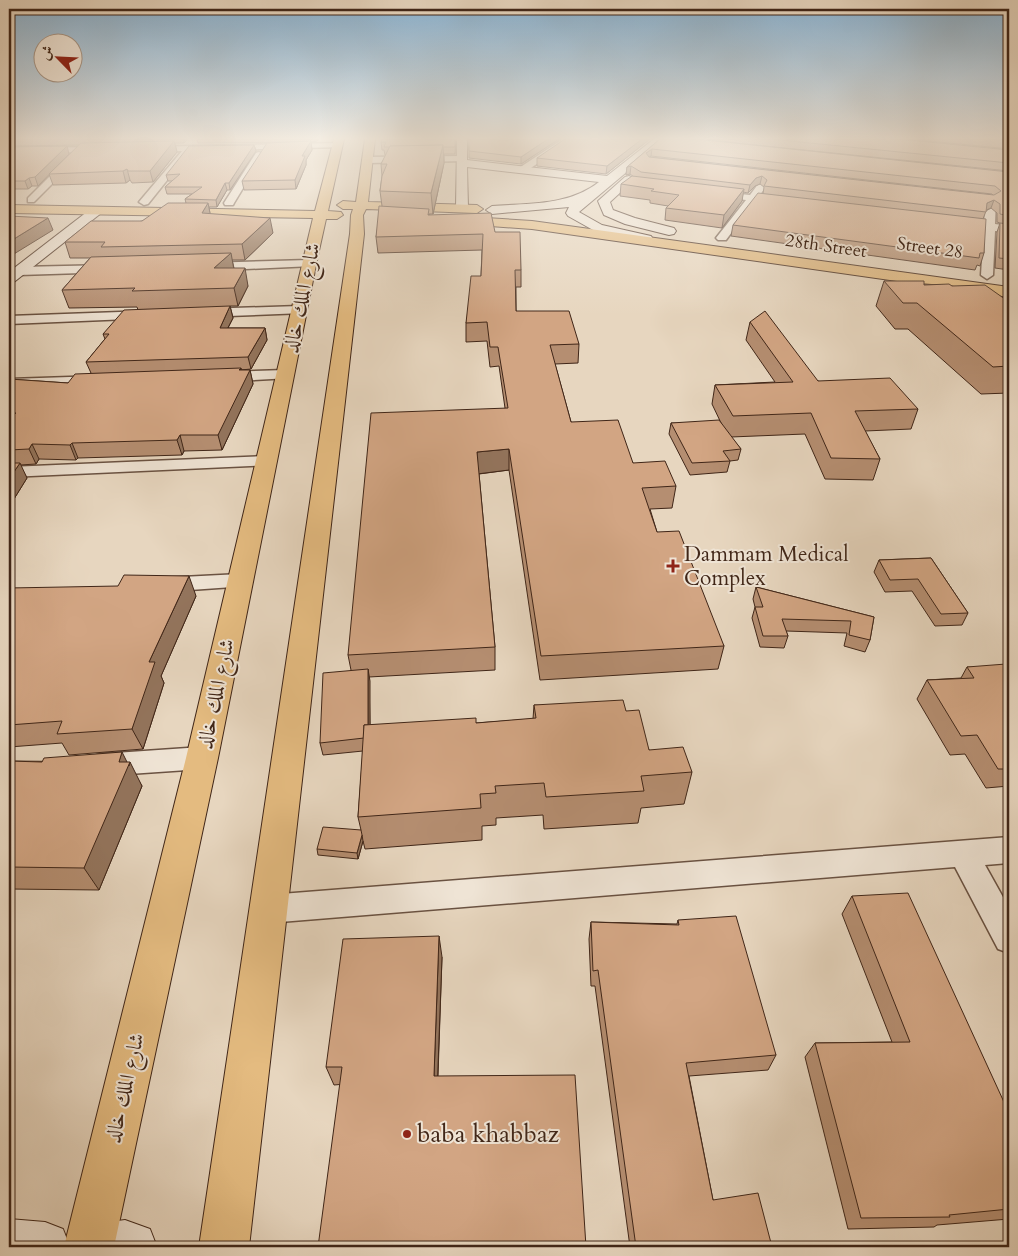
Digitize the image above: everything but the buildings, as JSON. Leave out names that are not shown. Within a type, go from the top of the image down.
[{"type":"main road","name":"شارع الملك خالد","points":[[224,1247],[363,198]]},
{"type":"main road","points":[[234,203],[321,199]]},
{"type":"main road","name":"28th Street","points":[[9,209],[216,212],[321,199],[361,215],[421,217],[670,235],[1009,292]]},
{"type":"main road","name":"شارع الملك خالد","points":[[88,1247],[202,758],[299,310],[308,254],[321,199]]},
{"type":"main road","points":[[9,200],[265,202]]},
{"type":"main road","points":[[361,215],[462,208],[530,213],[670,235]]},
{"type":"main road","points":[[216,212],[253,217],[284,226]]},
{"type":"main road","points":[[401,213],[421,217]]},
{"type":"main road","points":[[717,237],[741,240]]},
{"type":"main road","name":"Street 28","points":[[982,275],[1002,278]]},
{"type":"street","points":[[144,202],[148,198]]},
{"type":"street","points":[[234,203],[237,198]]},
{"type":"street","points":[[462,198],[462,208]]},
{"type":"street","points":[[492,210],[566,204],[583,198]]},
{"type":"street","points":[[582,221],[572,214],[575,207],[587,198]]},
{"type":"street","points":[[609,198],[604,201],[608,212],[670,235]]},
{"type":"street","points":[[749,198],[799,204]]},
{"type":"street","points":[[717,237],[752,198]]},
{"type":"street","points":[[982,275],[990,227],[986,198]]},
{"type":"street","points":[[14,275],[96,211]]},
{"type":"street","points":[[942,221],[1009,229]]},
{"type":"street","points":[[197,267],[308,254]]},
{"type":"street","points":[[14,275],[118,269]]},
{"type":"street","points":[[995,304],[1009,292]]},
{"type":"street","points":[[193,313],[299,310]]},
{"type":"street","points":[[9,320],[164,314]]},
{"type":"street","points":[[206,377],[285,375]]},
{"type":"street","points":[[9,384],[117,380]]},
{"type":"street","points":[[9,472],[266,461]]},
{"type":"street","points":[[144,586],[240,581]]},
{"type":"street","points":[[76,767],[202,758]]},
{"type":"street","points":[[268,909],[1009,850]]},
{"type":"street","points":[[963,854],[1009,938]]},
{"type":"street","points":[[9,1244],[45,1247]]},
{"type":"street","points":[[110,1247],[124,1245],[132,1247]]},
{"type":"place","name":"Dammam Medical Complex","points":[[673,566]]},
{"type":"place","name":"baba khabbaz","points":[[407,1134]]}]
